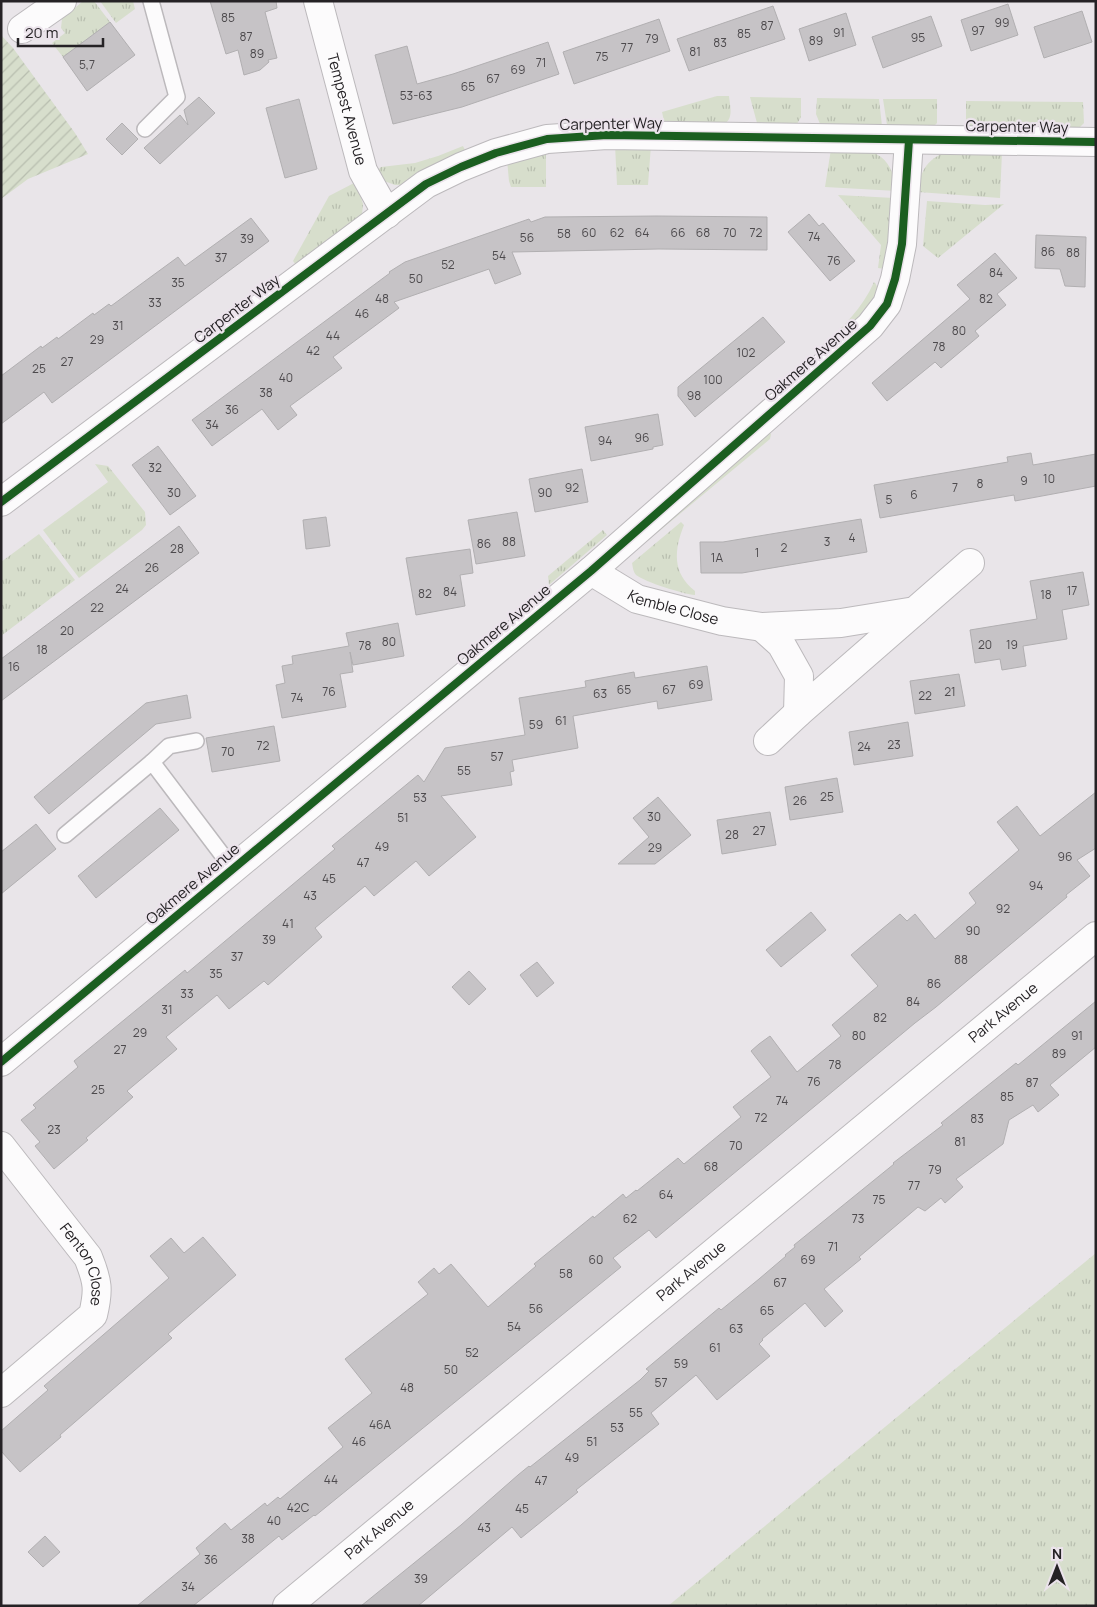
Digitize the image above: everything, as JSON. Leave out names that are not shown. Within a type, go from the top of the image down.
[{"type":"street","points":[[22,29],[62,1]]},
{"type":"street","name":"Tempest Avenue","points":[[318,1],[363,171],[387,214]]},
{"type":"street","name":"Carpenter Way","points":[[1,502],[426,184],[496,153],[547,139],[611,135],[1096,142]]},
{"type":"street","name":"Oakmere Avenue","points":[[1,1062],[591,571],[870,326],[887,304],[895,278],[902,244],[909,140]]},
{"type":"street","points":[[768,741],[970,563]]},
{"type":"street","name":"Kemble Close","points":[[591,571],[638,599],[722,621],[762,626],[842,623],[915,610]]},
{"type":"street","points":[[762,626],[781,644],[799,676],[798,713]]},
{"type":"street","name":"Park Avenue","points":[[287,1606],[1096,936]]},
{"type":"street","name":"Fenton Close","points":[[1,1146],[88,1257],[97,1278],[97,1297],[93,1315],[1,1393]]},
{"type":"lane","points":[[145,129],[177,97],[151,1]]},
{"type":"lane","points":[[64,835],[169,746],[196,741]]},
{"type":"lane","points":[[152,762],[233,869]]},
{"type":"green space","points":[[83,1],[94,1],[110,22],[63,57],[52,43],[65,33],[61,28],[62,19]]},
{"type":"green space","points":[[100,1],[133,1],[135,9],[116,23]]},
{"type":"green space","points":[[1,35],[13,48],[75,133],[88,154],[28,179],[1,199]]},
{"type":"green space","points":[[717,96],[729,96],[730,116],[724,124],[664,121],[662,112]]},
{"type":"green space","points":[[750,97],[801,98],[801,117],[797,124],[757,123]]},
{"type":"green space","points":[[817,98],[879,99],[882,126],[820,124],[816,114]]},
{"type":"green space","points":[[883,99],[937,99],[937,123],[933,127],[887,125]]},
{"type":"green space","points":[[966,101],[1083,102],[1084,123],[1077,130],[966,127]]},
{"type":"green space","points":[[615,145],[651,145],[648,185],[617,185]]},
{"type":"green space","points":[[463,146],[466,152],[407,185],[395,185],[384,181],[377,171],[381,167],[415,163]]},
{"type":"green space","points":[[831,149],[856,149],[875,153],[883,158],[894,177],[897,191],[825,187]]},
{"type":"green space","points":[[546,150],[546,187],[511,187],[507,160]]},
{"type":"green space","points":[[945,152],[1002,152],[1000,198],[918,192],[922,172],[933,159]]},
{"type":"green space","points":[[356,182],[363,204],[362,215],[299,269],[293,261],[329,196]]},
{"type":"green space","points":[[838,195],[894,198],[885,269],[878,268],[881,245]]},
{"type":"green space","points":[[927,201],[985,205],[1004,204],[938,258],[923,246]]},
{"type":"green space","points":[[874,282],[877,289],[875,298],[861,317],[826,348],[822,345],[852,316],[864,301]]},
{"type":"green space","points":[[767,430],[771,434],[770,439],[634,552],[630,548]]},
{"type":"green space","points":[[95,464],[108,466],[145,512],[146,525],[79,578],[43,530],[108,482]]},
{"type":"green space","points":[[681,522],[684,525],[678,543],[677,561],[682,577],[695,591],[695,595],[647,581],[636,575],[632,563]]},
{"type":"green space","points":[[603,530],[607,535],[549,585],[548,576]]},
{"type":"green space","points":[[39,534],[75,580],[1,636],[1,562]]},
{"type":"green space","points":[[1096,1253],[1096,1606],[668,1606],[1040,1299]]},
{"type":"building","points":[[210,1],[276,1],[277,8],[265,12],[277,58],[268,60],[269,62],[260,70],[244,75],[238,50],[226,54]]},
{"type":"building","points":[[1008,4],[1018,35],[971,51],[961,20]]},
{"type":"building","points":[[773,6],[785,39],[689,71],[677,39]]},
{"type":"building","points":[[1082,11],[1092,42],[1044,58],[1034,27]]},
{"type":"building","points":[[846,13],[856,45],[809,61],[799,29]]},
{"type":"building","points":[[931,16],[942,46],[883,68],[872,37]]},
{"type":"building","points":[[659,19],[670,51],[574,84],[563,52]]},
{"type":"building","points":[[110,22],[135,55],[87,91],[63,57]]},
{"type":"building","points":[[548,42],[559,74],[462,107],[393,124],[375,55],[407,46],[417,84]]},
{"type":"building","points":[[199,97],[215,113],[160,164],[144,148],[180,115],[188,125],[184,110]]},
{"type":"building","points":[[299,99],[317,169],[285,178],[266,108]]},
{"type":"building","points":[[122,123],[138,139],[122,155],[106,139]]},
{"type":"building","points":[[809,214],[819,226],[823,223],[855,261],[830,281],[788,232]]},
{"type":"building","points":[[545,217],[767,217],[767,250],[659,249],[512,252],[521,274],[495,284],[489,269],[394,302],[399,308],[333,357],[342,368],[290,406],[297,415],[278,430],[262,409],[212,446],[192,420],[389,272],[405,262],[529,219],[531,222]]},
{"type":"building","points":[[251,218],[269,241],[52,403],[44,392],[1,424],[1,376],[41,346],[42,348],[57,337],[58,339],[93,313],[94,315],[109,304],[111,306],[178,257],[185,266]]},
{"type":"building","points":[[1036,235],[1086,237],[1085,287],[1065,286],[1060,269],[1035,268]]},
{"type":"building","points":[[995,253],[1017,278],[997,294],[1006,305],[975,331],[979,336],[941,368],[935,362],[887,401],[872,383],[970,299],[957,285]]},
{"type":"building","points":[[763,317],[785,342],[695,417],[678,396],[678,387]]},
{"type":"building","points":[[658,414],[663,445],[653,447],[653,449],[591,461],[585,427]]},
{"type":"building","points":[[158,446],[196,496],[170,515],[132,465]]},
{"type":"building","points":[[1031,453],[1033,465],[1096,454],[1096,486],[1015,501],[1014,495],[880,518],[874,485],[1008,462],[1007,457]]},
{"type":"building","points":[[582,469],[588,502],[535,512],[529,479]]},
{"type":"building","points":[[517,512],[525,556],[476,564],[468,520]]},
{"type":"building","points":[[326,517],[330,546],[306,549],[303,520]]},
{"type":"building","points":[[861,519],[867,552],[742,573],[701,573],[700,542],[723,542]]},
{"type":"building","points":[[179,526],[199,553],[1,701],[1,659]]},
{"type":"building","points":[[470,549],[473,573],[460,575],[465,606],[416,615],[406,558]]},
{"type":"building","points":[[1083,572],[1089,605],[1062,610],[1067,639],[1023,646],[1026,666],[1002,670],[1000,659],[975,663],[970,630],[1037,619],[1030,581]]},
{"type":"building","points":[[398,623],[404,656],[353,665],[350,652],[353,672],[340,674],[346,707],[282,718],[276,685],[285,683],[282,666],[293,664],[292,656],[349,646],[346,633]]},
{"type":"building","points":[[707,666],[712,700],[658,709],[657,701],[573,716],[578,748],[512,760],[514,771],[510,772],[512,785],[441,796],[476,837],[429,876],[416,861],[374,896],[365,886],[315,928],[322,937],[268,985],[264,981],[229,1009],[217,995],[166,1037],[177,1049],[127,1091],[133,1097],[54,1169],[35,1146],[40,1142],[21,1120],[36,1108],[33,1105],[78,1067],[74,1061],[185,970],[187,973],[335,849],[332,846],[418,775],[424,782],[445,748],[525,735],[519,698],[586,687],[585,681],[634,672],[635,678]]},
{"type":"building","points":[[959,674],[965,706],[915,714],[910,681]]},
{"type":"building","points":[[187,695],[191,718],[156,724],[49,814],[34,797],[146,703]]},
{"type":"building","points":[[908,722],[913,756],[854,765],[849,732]]},
{"type":"building","points":[[274,726],[280,761],[212,772],[206,738]]},
{"type":"building","points":[[837,778],[843,812],[790,820],[785,787]]},
{"type":"building","points":[[1096,792],[1096,848],[1077,860],[1090,876],[1066,895],[1067,897],[656,1238],[649,1230],[613,1258],[621,1267],[315,1516],[282,1540],[279,1536],[193,1606],[137,1606],[200,1554],[196,1548],[225,1523],[231,1530],[265,1503],[267,1506],[278,1497],[280,1499],[343,1447],[328,1428],[372,1393],[345,1359],[428,1294],[418,1282],[434,1268],[439,1274],[451,1264],[488,1307],[536,1266],[534,1264],[593,1216],[594,1218],[623,1194],[626,1198],[637,1191],[678,1158],[684,1164],[741,1117],[733,1107],[771,1077],[751,1051],[759,1044],[770,1036],[797,1072],[841,1036],[832,1025],[878,986],[851,955],[900,914],[907,921],[915,914],[935,939],[976,903],[969,893],[1019,850],[997,822],[1017,806],[1040,836]]},
{"type":"building","points":[[658,797],[691,835],[655,864],[618,864],[649,837],[633,818]]},
{"type":"building","points":[[160,808],[179,830],[96,898],[78,876]]},
{"type":"building","points":[[770,812],[776,845],[722,854],[717,820]]},
{"type":"building","points":[[36,824],[56,849],[1,894],[1,852]]},
{"type":"building","points":[[811,912],[826,930],[781,967],[766,950]]},
{"type":"building","points":[[537,962],[554,983],[537,997],[520,975]]},
{"type":"building","points":[[469,971],[486,989],[469,1005],[452,987]]},
{"type":"building","points":[[1096,1001],[1096,1047],[1050,1085],[1059,1095],[1038,1112],[1033,1105],[1009,1120],[1003,1144],[956,1179],[963,1187],[945,1203],[941,1198],[925,1211],[918,1207],[859,1257],[861,1259],[824,1289],[843,1311],[825,1327],[805,1303],[762,1339],[759,1344],[770,1356],[717,1400],[696,1375],[651,1413],[659,1424],[576,1490],[578,1492],[521,1538],[512,1527],[418,1606],[361,1606],[461,1525],[529,1466],[640,1380],[649,1371],[646,1369],[719,1308],[721,1310],[759,1279],[786,1256],[795,1247],[794,1245],[893,1163],[943,1125],[941,1123],[1016,1063],[1018,1065]]},
{"type":"building","points":[[203,1237],[236,1275],[168,1334],[172,1338],[20,1472],[1,1451],[1,1431],[48,1390],[44,1386],[169,1278],[150,1256],[171,1238],[184,1253]]},
{"type":"building","points":[[45,1536],[60,1552],[43,1567],[28,1552]]},
{"type":"cycle path","points":[[1,502],[426,184],[496,153],[547,139],[607,135],[1096,142]]},
{"type":"cycle path","points":[[1,1062],[591,571],[870,326],[887,304],[895,279],[902,244],[909,140]]}]
